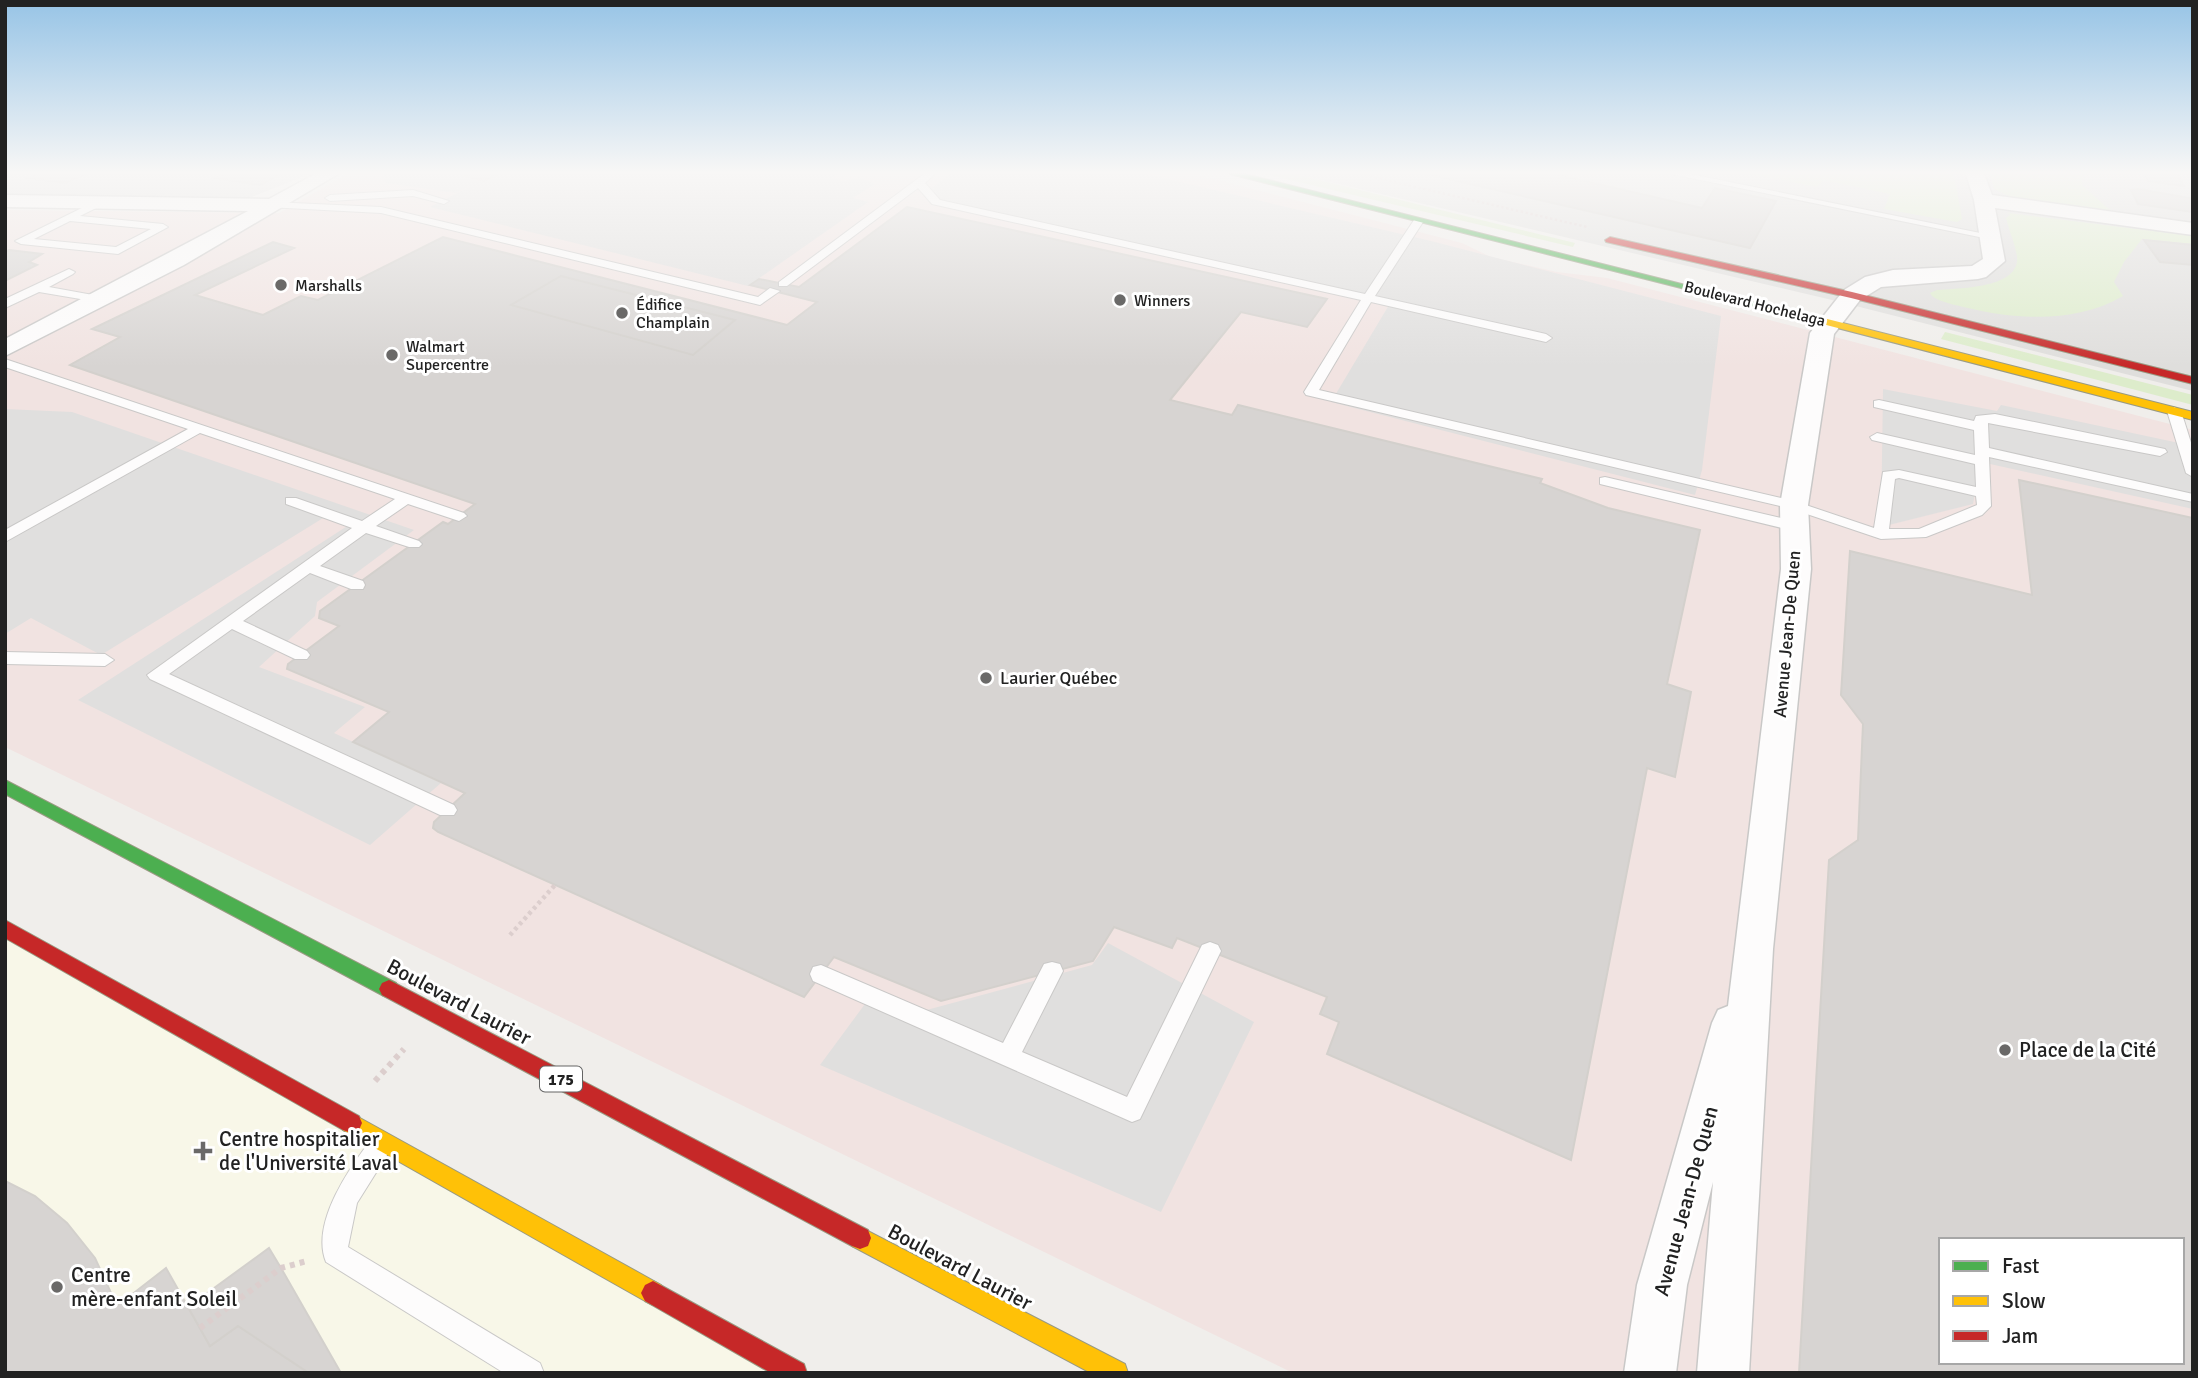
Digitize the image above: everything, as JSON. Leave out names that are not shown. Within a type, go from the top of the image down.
[{"type":"main road","name":"Boulevard Hochelaga","points":[[1485,238],[1829,322],[1974,362],[2193,416]]},
{"type":"main road","name":"Boulevard Hochelaga","points":[[1602,238],[1852,295],[2193,381]]},
{"type":"main road","name":"Boulevard Laurier","points":[[5,786],[1116,1373]]},
{"type":"main road","points":[[5,928],[795,1373]]},
{"type":"street","points":[[5,349],[211,238]]},
{"type":"street","points":[[1829,322],[1852,295],[1873,282],[1893,277],[1938,277],[1978,272],[1994,261],[1989,238]]},
{"type":"street","name":"Avenue Jean-De Quen","points":[[1723,1373],[1753,949],[1796,569],[1794,516],[1822,333],[1829,322]]},
{"type":"street","name":"Avenue Jean-De Quen","points":[[1650,1373],[1662,1285],[1753,949]]},
{"type":"lane","points":[[27,238],[21,241],[118,251],[142,238]]},
{"type":"lane","points":[[499,238],[760,301],[843,238]]},
{"type":"lane","points":[[1099,238],[1546,338]]},
{"type":"lane","points":[[1407,238],[1311,392],[1668,476],[1794,516]]},
{"type":"lane","points":[[96,259],[113,251]]},
{"type":"lane","points":[[5,304],[69,272]]},
{"type":"lane","points":[[37,288],[100,300]]},
{"type":"lane","points":[[5,363],[459,516]]},
{"type":"lane","points":[[1879,404],[1981,427]]},
{"type":"lane","points":[[2174,411],[2193,473]]},
{"type":"lane","points":[[1605,481],[1881,534],[1921,534],[1977,512],[1984,506],[1981,419],[1995,418],[2160,452]]},
{"type":"lane","points":[[5,537],[200,428]]},
{"type":"lane","points":[[1877,437],[2193,498]]},
{"type":"lane","points":[[1881,534],[1888,475],[1899,474],[1982,493]]},
{"type":"lane","points":[[407,498],[156,675],[446,810]]},
{"type":"lane","points":[[291,501],[414,544]]},
{"type":"lane","points":[[308,567],[357,585]]},
{"type":"lane","points":[[230,622],[300,655]]},
{"type":"lane","points":[[5,658],[106,660]]},
{"type":"lane","points":[[821,974],[1132,1111],[1210,951]]},
{"type":"lane","points":[[1008,1057],[1052,971]]},
{"type":"lane","points":[[384,1141],[348,1189],[336,1223],[335,1253],[530,1373]]},
{"type":"path","points":[[510,936],[555,885]]},
{"type":"path","points":[[374,1081],[404,1049]]},
{"type":"path","points":[[200,1328],[281,1268]]},
{"type":"shaded area","points":[[5,238],[1444,238],[1462,243],[1491,257],[1557,272],[1607,278],[2193,430],[2193,1373],[1293,1373],[5,747]]},
{"type":"shaded area","points":[[556,238],[816,238],[748,286]]},
{"type":"shaded area","points":[[1096,238],[1420,238],[1721,316],[1702,470],[1695,495],[1331,402],[1389,305]]},
{"type":"shaded area","points":[[1570,238],[2193,238],[2193,391],[1832,300]]},
{"type":"shaded area","points":[[1883,389],[1997,411],[2001,405],[2193,446],[2193,509],[1981,462],[1973,504],[1881,527]]},
{"type":"shaded area","points":[[5,409],[72,412],[414,530],[317,602],[315,616],[259,667],[365,707],[334,733],[441,783],[370,845],[78,700],[352,523],[328,515],[101,655],[31,618],[5,634]]},
{"type":"shaded area","name":"Centre hospitalier de l'Université Laval","points":[[5,929],[795,1373],[5,1373]]},
{"type":"shaded area","points":[[1108,943],[1254,1022],[1161,1212],[820,1065],[876,989],[923,1011],[1092,965]]},
{"type":"green space","points":[[1536,238],[1556,238],[1575,243],[1573,247]]},
{"type":"green space","points":[[2012,238],[2193,238],[2193,244],[2142,239],[2124,262],[2114,282],[2123,296],[2105,305],[2067,315],[2027,317],[1987,312],[1954,305],[1930,293],[1999,281],[2016,267]]},
{"type":"green space","points":[[1945,332],[2193,395],[2193,405],[1941,339]]},
{"type":"building","name":"Laurier Québec","points":[[440,238],[787,325],[817,302],[750,285],[759,279],[799,287],[865,238],[1050,238],[1327,299],[1307,327],[1241,312],[1170,400],[1232,415],[1238,405],[1542,479],[1540,483],[1608,508],[1700,530],[1667,684],[1691,692],[1675,777],[1647,768],[1571,1160],[1327,1054],[1339,1022],[1320,1014],[1327,997],[1177,938],[1172,948],[1114,927],[1093,961],[941,1001],[834,957],[804,997],[438,832],[433,828],[434,822],[465,793],[353,742],[389,712],[287,669],[288,664],[339,626],[319,618],[320,611],[443,522],[448,524],[475,504],[70,365],[120,337],[92,329],[273,242],[294,248],[195,295],[263,315],[301,296],[318,300]]},
{"type":"building","points":[[1708,238],[1755,238],[1750,248]]},
{"type":"building","points":[[2144,240],[2193,245],[2193,265],[2160,262]]},
{"type":"building","points":[[9,250],[42,254],[29,262],[37,265],[5,281],[5,252]]},
{"type":"building","name":"Édifice Champlain","points":[[561,276],[735,320],[693,355],[511,305]]},
{"type":"building","name":"Place de la Cité","points":[[2019,480],[2193,518],[2193,1373],[1799,1373],[1829,860],[1858,840],[1863,724],[1841,695],[1850,551],[2032,595]]},
{"type":"building","name":"Centre mère-enfant Soleil","points":[[5,1181],[35,1196],[67,1223],[95,1258],[117,1306],[166,1268],[210,1346],[238,1326],[309,1373],[5,1373]]},
{"type":"building","points":[[269,1248],[341,1373],[309,1373],[238,1326],[210,1346],[188,1307]]},
{"type":"traffic: fast","points":[[1493,238],[1768,307]]},
{"type":"traffic: fast","points":[[5,786],[389,989]]},
{"type":"traffic: slow","points":[[1768,307],[2193,416]]},
{"type":"traffic: slow","points":[[351,1123],[653,1293]]},
{"type":"traffic: slow","points":[[860,1238],[1116,1373]]},
{"type":"traffic: jam","points":[[1610,240],[1852,295],[2193,381]]},
{"type":"traffic: jam","points":[[5,928],[351,1123]]},
{"type":"traffic: jam","points":[[389,989],[860,1238]]},
{"type":"traffic: jam","points":[[653,1293],[795,1373]]},
{"type":"place","name":"Marshalls","points":[[281,285]]},
{"type":"place","name":"Winners","points":[[1120,300]]},
{"type":"place","name":"Édifice Champlain","points":[[622,313]]},
{"type":"place","name":"Walmart Supercentre","points":[[392,355]]},
{"type":"place","name":"Laurier Québec","points":[[986,678]]},
{"type":"place","name":"Place de la Cité","points":[[2005,1050]]},
{"type":"place","name":"Centre hospitalier de l'Université Laval","points":[[203,1151]]},
{"type":"place","name":"Centre mère-enfant Soleil","points":[[57,1287]]}]
